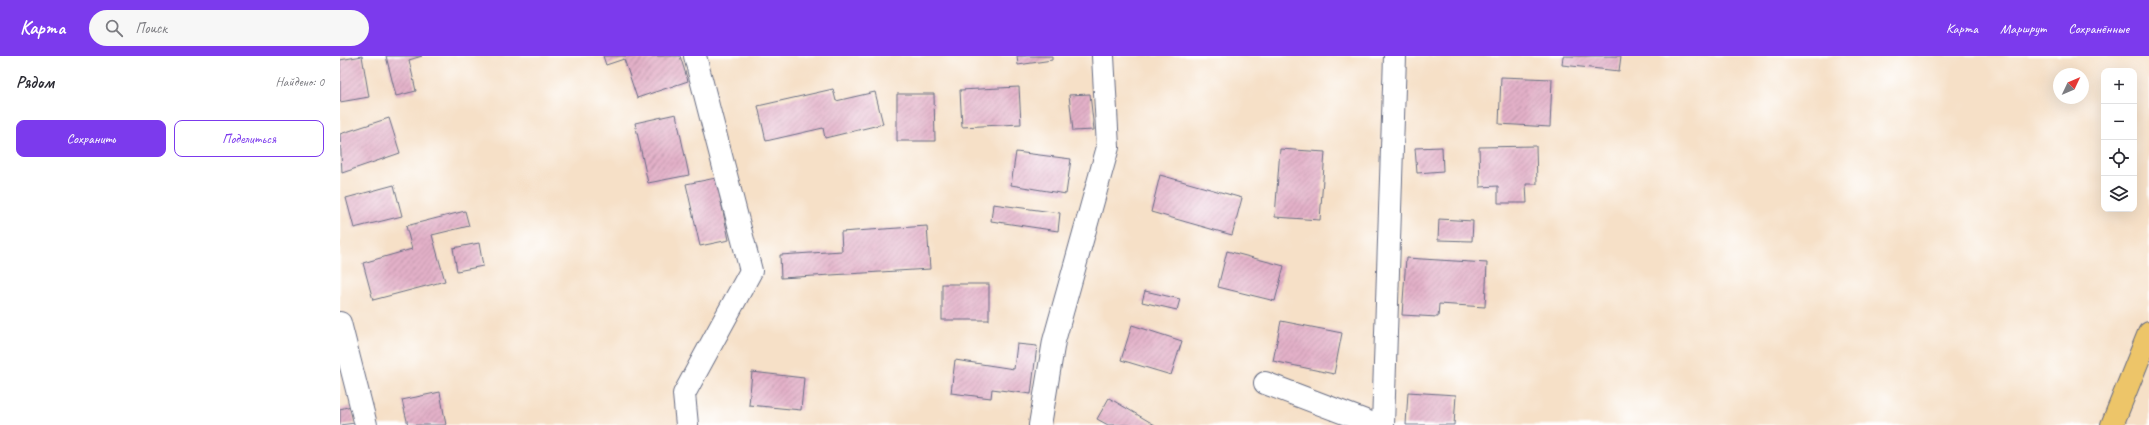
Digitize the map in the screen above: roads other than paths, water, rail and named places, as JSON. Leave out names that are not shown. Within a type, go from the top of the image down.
[{"type":"highway","points":[[2112,425],[2149,333]]},
{"type":"street","points":[[687,425],[684,394],[752,271],[695,56]]},
{"type":"street","points":[[1040,425],[1054,341],[1108,147],[1103,56]]},
{"type":"street","points":[[1383,425],[1394,56]]},
{"type":"street","points":[[340,323],[366,425]]},
{"type":"street","points":[[1265,383],[1376,425]]}]
